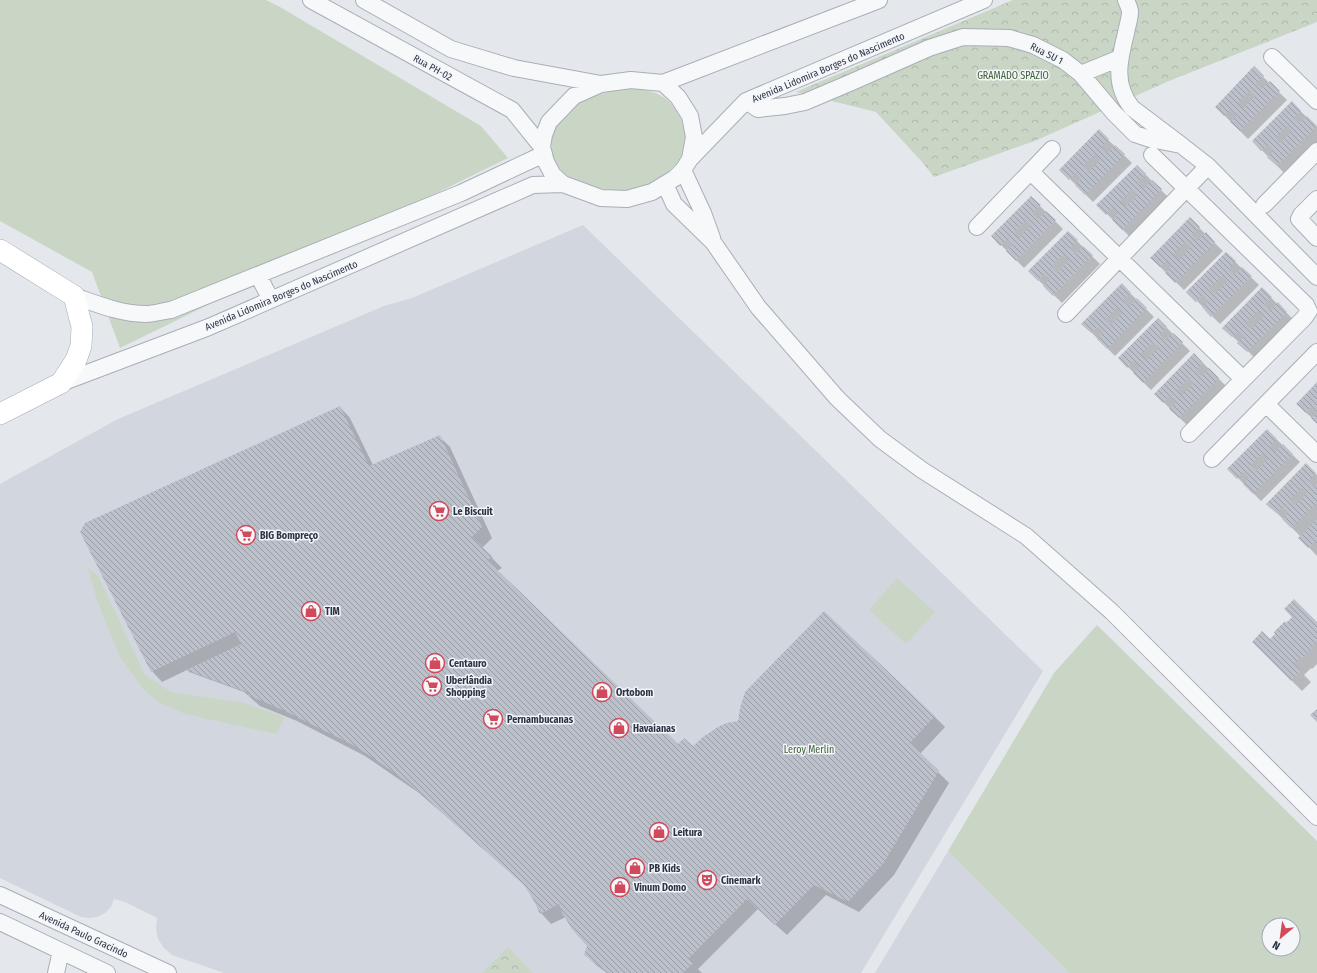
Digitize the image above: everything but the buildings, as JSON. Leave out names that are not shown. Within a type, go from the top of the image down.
[{"type":"main road","points":[[0,250],[74,296],[82,327],[81,346],[76,360],[61,383]]},
{"type":"main road","name":"Avenida Lidomira Borges do Nascimento","points":[[0,414],[61,383]]},
{"type":"street","name":"Rua PH-02","points":[[311,0],[512,110],[543,151]]},
{"type":"street","points":[[364,0],[451,49],[514,68],[601,84]]},
{"type":"street","points":[[663,83],[678,97],[690,116],[694,137],[686,165],[674,178],[652,192],[627,199],[601,198],[576,190],[564,184],[553,175],[546,162],[543,151],[544,135],[549,122],[574,96],[601,84],[631,80],[663,83],[880,0]]},
{"type":"street","name":"Avenida Lidomira Borges do Nascimento","points":[[686,165],[746,101],[984,0]]},
{"type":"street","points":[[1126,0],[1130,12],[1120,58],[1119,70],[1121,87],[1127,102],[1132,108],[1208,166],[1317,277]]},
{"type":"street","name":"Rua SU 1","points":[[746,101],[758,109],[805,102],[929,48],[964,37],[1009,38],[1027,42],[1063,60],[1081,74],[1114,114],[1135,134],[1150,139],[1181,145]]},
{"type":"street","points":[[1272,57],[1317,101]]},
{"type":"street","points":[[1081,74],[1120,58]]},
{"type":"street","points":[[977,227],[1052,149]]},
{"type":"street","points":[[74,296],[98,305],[123,311],[148,314],[171,310],[461,193],[543,151]]},
{"type":"street","points":[[1264,205],[1317,151]]},
{"type":"street","points":[[1152,155],[1306,305],[1309,311],[1304,318],[1189,434]]},
{"type":"street","points":[[686,165],[713,242]]},
{"type":"street","points":[[1066,314],[1208,166]]},
{"type":"street","points":[[1031,172],[1243,379]]},
{"type":"street","name":"Avenida Lidomira Borges do Nascimento","points":[[61,383],[209,327],[533,185],[564,184]]},
{"type":"street","points":[[665,184],[674,204],[713,242],[758,306],[837,398],[875,434],[922,470],[1032,541],[1112,612],[1317,816]]},
{"type":"street","points":[[1317,199],[1299,219],[1317,238]]},
{"type":"street","points":[[258,275],[271,300]]},
{"type":"street","points":[[1212,459],[1317,352]]},
{"type":"street","points":[[1266,404],[1317,454]]},
{"type":"street","name":"Avenida Paulo Gracindo","points":[[0,895],[168,973]]},
{"type":"street","points":[[0,922],[107,973]]},
{"type":"street","points":[[56,973],[61,951]]},
{"type":"shaded area","name":"Uberlândia Shopping","points":[[583,225],[1043,671],[861,973],[224,973],[172,955],[164,948],[158,939],[156,929],[157,918],[125,902],[114,899],[111,907],[105,913],[97,917],[81,917],[0,878],[0,484],[118,419],[384,306],[412,298]]},
{"type":"shaded area","points":[[948,851],[1069,973],[875,973]]},
{"type":"green space","points":[[0,0],[266,0],[481,126],[508,158],[120,348],[92,272],[0,221]]},
{"type":"green space","name":"GRAMADO SPAZIO","points":[[1013,0],[1317,0],[1317,22],[1169,81],[1037,140],[934,177],[876,112],[796,92]]},
{"type":"green space","points":[[631,88],[656,93],[667,100],[675,109],[680,117],[685,133],[684,150],[678,162],[665,174],[649,184],[632,189],[612,190],[593,187],[568,176],[557,165],[552,150],[551,142],[556,127],[579,103],[604,93]]},
{"type":"green space","points":[[88,568],[98,576],[145,675],[171,692],[244,703],[284,717],[277,734],[185,714],[158,702],[143,689],[120,657],[97,600]]},
{"type":"green space","points":[[897,578],[935,612],[906,644],[869,610]]},
{"type":"green space","points":[[1097,625],[1317,841],[1317,973],[1069,973],[948,851],[1054,673]]},
{"type":"green space","points":[[508,947],[533,973],[482,973]]},
{"type":"place","name":"Le Biscuit","points":[[439,511]]},
{"type":"place","name":"BIG Bompreço","points":[[246,535]]},
{"type":"place","name":"TIM","points":[[311,611]]},
{"type":"place","name":"Centauro","points":[[435,663]]},
{"type":"place","name":"Uberlândia Shopping","points":[[432,686]]},
{"type":"place","name":"Ortobom","points":[[602,692]]},
{"type":"place","name":"Pernambucanas","points":[[493,719]]},
{"type":"place","name":"Havaianas","points":[[619,728]]},
{"type":"place","name":"Leitura","points":[[659,832]]},
{"type":"place","name":"PB Kids","points":[[635,868]]},
{"type":"place","name":"Cinemark","points":[[707,880]]},
{"type":"place","name":"Vinum Domo","points":[[620,887]]},
{"type":"park label","name":"Leroy Merlin","points":[[809,749]]}]
